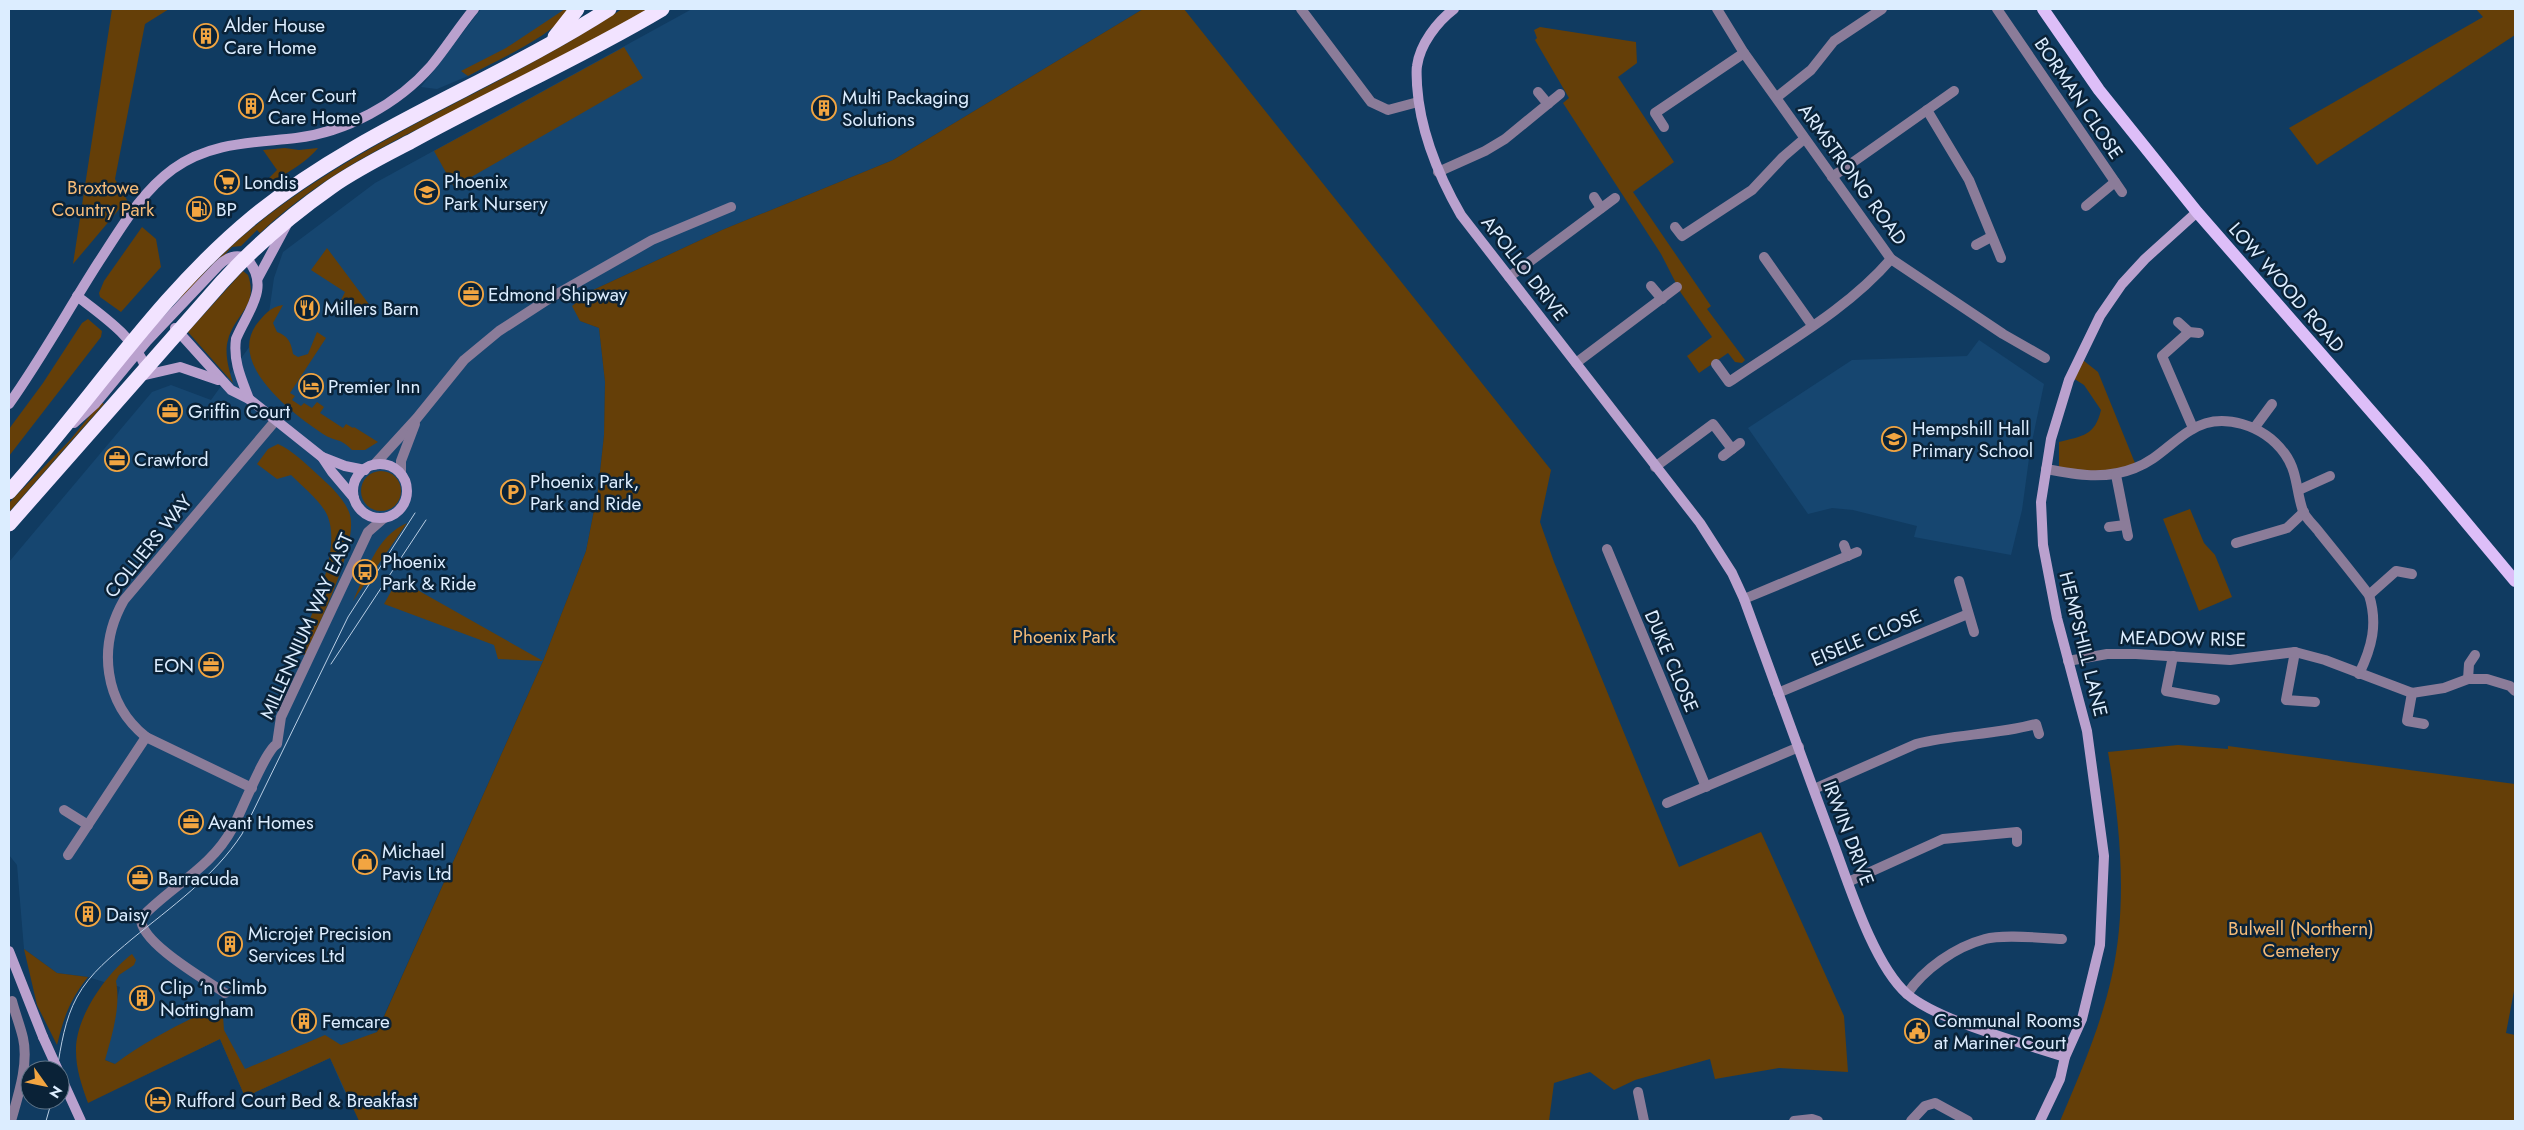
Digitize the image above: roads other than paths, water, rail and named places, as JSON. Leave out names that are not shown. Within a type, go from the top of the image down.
[{"type":"highway","points":[[548,46],[577,9]]},
{"type":"highway","points":[[9,492],[135,347],[163,304],[221,245],[253,217],[315,172],[402,122],[548,46],[609,9]]},
{"type":"highway","points":[[9,524],[143,373],[173,326],[291,216],[332,186],[369,164],[464,112],[577,57],[662,9]]},
{"type":"main road","name":"LOW WOOD ROAD","points":[[2043,9],[2099,90],[2197,212],[2424,472],[2515,581]]},
{"type":"street","points":[[9,404],[133,208],[174,169],[219,147],[242,142],[297,138],[335,129],[358,120],[387,103],[419,77],[430,66],[474,9]]},
{"type":"street","points":[[1301,9],[1371,102],[1388,110],[1418,102]]},
{"type":"street","name":"APOLLO DRIVE","points":[[1454,9],[1445,16],[1431,34],[1416,66],[1418,102],[1438,172],[1461,215],[1700,523]]},
{"type":"street","name":"ARMSTRONG ROAD","points":[[1717,9],[1744,53],[1777,97],[1804,140],[1891,259],[2003,334],[2045,358]]},
{"type":"street","points":[[1777,97],[1811,70],[1834,41],[1882,9]]},
{"type":"street","name":"BORMAN CLOSE","points":[[1997,9],[2122,192]]},
{"type":"street","points":[[1664,126],[1655,114],[1744,53]]},
{"type":"street","points":[[1832,177],[1954,91]]},
{"type":"street","points":[[1538,92],[1548,104]]},
{"type":"street","points":[[1438,172],[1485,152],[1505,139],[1560,94]]},
{"type":"street","points":[[1927,110],[1969,180],[2001,258]]},
{"type":"street","points":[[1675,227],[1682,236],[1752,190],[1783,157],[1804,140]]},
{"type":"street","name":"BORMAN CLOSE","points":[[2086,206],[2115,182]]},
{"type":"street","points":[[1594,197],[1601,208]]},
{"type":"street","points":[[1508,277],[1615,198]]},
{"type":"street","points":[[354,498],[355,482],[417,418],[464,360],[499,331],[550,298],[652,240],[731,207]]},
{"type":"street","name":"HEMPSHILL LANE","points":[[2040,1121],[2060,1078],[2064,1057],[2082,1019],[2100,945],[2104,856],[2087,731],[2057,618],[2043,545],[2041,502],[2046,469],[2054,426],[2069,380],[2100,316],[2122,284],[2145,259],[2197,212]]},
{"type":"street","points":[[249,399],[235,362],[236,339],[256,293],[258,278],[291,216]]},
{"type":"street","points":[[1976,245],[1991,236]]},
{"type":"street","points":[[1764,257],[1812,325]]},
{"type":"street","points":[[245,258],[252,266],[258,278]]},
{"type":"street","points":[[1716,364],[1729,382],[1812,325],[1875,278],[1891,259]]},
{"type":"street","points":[[1651,286],[1662,299]]},
{"type":"street","points":[[1576,363],[1677,287]]},
{"type":"street","points":[[77,296],[115,326],[135,347],[143,373],[180,367],[222,382]]},
{"type":"street","points":[[163,304],[173,326],[230,390],[249,399],[322,457],[345,466],[369,468],[388,466],[401,474]]},
{"type":"street","points":[[2178,322],[2194,332],[2162,356],[2193,428]]},
{"type":"street","points":[[135,347],[173,326]]},
{"type":"street","points":[[2255,428],[2272,404]]},
{"type":"street","points":[[322,457],[365,514],[374,518],[384,518],[398,511],[406,498],[407,489],[401,474],[401,461],[417,418]]},
{"type":"street","name":"COLLIERS WAY","points":[[252,788],[146,737],[126,717],[110,682],[107,663],[108,638],[115,616],[140,581],[276,420]]},
{"type":"street","points":[[2046,469],[2093,477],[2116,475],[2137,468],[2193,428],[2213,422],[2234,422],[2255,428],[2271,438],[2286,454],[2299,490],[2304,512],[2369,595],[2373,609],[2374,629],[2370,650],[2359,674]]},
{"type":"street","points":[[1655,467],[1713,424],[1732,449]]},
{"type":"street","points":[[2116,475],[2128,536]]},
{"type":"street","points":[[2299,490],[2330,476]]},
{"type":"street","points":[[2236,543],[2287,528],[2304,512]]},
{"type":"street","name":"MILLENNIUM WAY EAST","points":[[225,993],[156,944],[142,926],[142,918],[216,853],[229,835],[271,747],[277,744],[281,717],[309,662],[343,583],[368,532],[384,518]]},
{"type":"street","name":"IRWIN DRIVE","points":[[1700,523],[1720,554],[1744,599],[1848,882],[1882,963],[1907,994],[1928,1007],[1948,1016],[2064,1057]]},
{"type":"street","points":[[2109,526],[2125,525]]},
{"type":"street","name":"DUKE CLOSE","points":[[1607,549],[1706,787]]},
{"type":"street","points":[[1744,599],[1849,551]]},
{"type":"street","points":[[2369,595],[2396,571],[2412,574]]},
{"type":"street","points":[[1959,581],[1974,632]]},
{"type":"street","name":"EISELE CLOSE","points":[[1778,693],[1968,614]]},
{"type":"street","points":[[2295,652],[2286,700],[2315,702]]},
{"type":"street","name":"MEADOW RISE","points":[[2068,661],[2107,654],[2230,660],[2295,652],[2412,693],[2444,688],[2468,679],[2487,679],[2510,686],[2515,690]]},
{"type":"street","points":[[2173,656],[2166,691],[2214,700]]},
{"type":"street","points":[[2468,679],[2469,664],[2475,656]]},
{"type":"street","points":[[2412,693],[2407,721],[2424,724]]},
{"type":"street","points":[[1814,789],[1916,744],[1998,732],[2036,724],[2039,734]]},
{"type":"street","points":[[68,855],[146,737]]},
{"type":"street","points":[[1668,804],[1799,747]]},
{"type":"street","points":[[64,810],[88,825]]},
{"type":"street","points":[[1848,882],[1943,839],[2017,832],[2018,842]]},
{"type":"street","points":[[1907,994],[1922,976],[1938,963],[1955,952],[1986,939],[2062,939]]},
{"type":"street","points":[[9,951],[53,1060]]},
{"type":"street","points":[[11,1121],[19,1093],[24,1052],[23,1039],[12,1017],[12,1000]]},
{"type":"street","points":[[1638,1092],[1644,1121]]},
{"type":"street","points":[[70,1099],[81,1121]]},
{"type":"street","points":[[1911,1121],[1914,1115],[1925,1106],[1935,1103],[1968,1121]]},
{"type":"street","points":[[1794,1121],[1812,1119],[1818,1121]]},
{"type":"tram line","points":[[59,1060],[69,1014],[88,980],[102,965],[205,878],[231,850],[242,834],[348,617],[415,513]]},
{"type":"tram line","points":[[331,664],[426,520]]},
{"type":"tram line","points":[[46,1121],[49,1110]]},
{"type":"place","name":"Alder House Care Home","points":[[206,36]]},
{"type":"place","name":"Acer Court Care Home","points":[[251,106]]},
{"type":"place","name":"Multi Packaging Solutions","points":[[824,108]]},
{"type":"place","name":"Londis","points":[[227,182]]},
{"type":"place","name":"Phoenix Park Nursery","points":[[427,192]]},
{"type":"place","name":"BP","points":[[199,209]]},
{"type":"place","name":"Edmond Shipway","points":[[471,294]]},
{"type":"place","name":"Millers Barn","points":[[307,308]]},
{"type":"place","name":"Premier Inn","points":[[311,386]]},
{"type":"place","name":"Griffin Court","points":[[170,411]]},
{"type":"place","name":"Hempshill Hall Primary School","points":[[1894,439]]},
{"type":"place","name":"Crawford","points":[[117,459]]},
{"type":"place","name":"Phoenix Park, Park and Ride","points":[[513,492]]},
{"type":"place","name":"Phoenix Park & Ride","points":[[365,572]]},
{"type":"place","name":"EON","points":[[211,665]]},
{"type":"place","name":"Avant Homes","points":[[191,822]]},
{"type":"place","name":"Michael Pavis Ltd","points":[[365,862]]},
{"type":"place","name":"Barracuda","points":[[140,878]]},
{"type":"place","name":"Daisy","points":[[88,914]]},
{"type":"place","name":"Microjet Precision Services Ltd","points":[[230,944]]},
{"type":"place","name":"Clip ‘n Climb Nottingham","points":[[142,998]]},
{"type":"place","name":"Femcare","points":[[304,1021]]},
{"type":"place","name":"Communal Rooms at Mariner Court","points":[[1917,1031]]},
{"type":"place","name":"Rufford Court Bed & Breakfast","points":[[158,1100]]},
{"type":"park label","name":"Broxtowe Country Park","points":[[103,198]]},
{"type":"park label","name":"Phoenix Park","points":[[1064,636]]},
{"type":"park label","name":"Bulwell (Northern) Cemetery","points":[[2301,939]]}]
